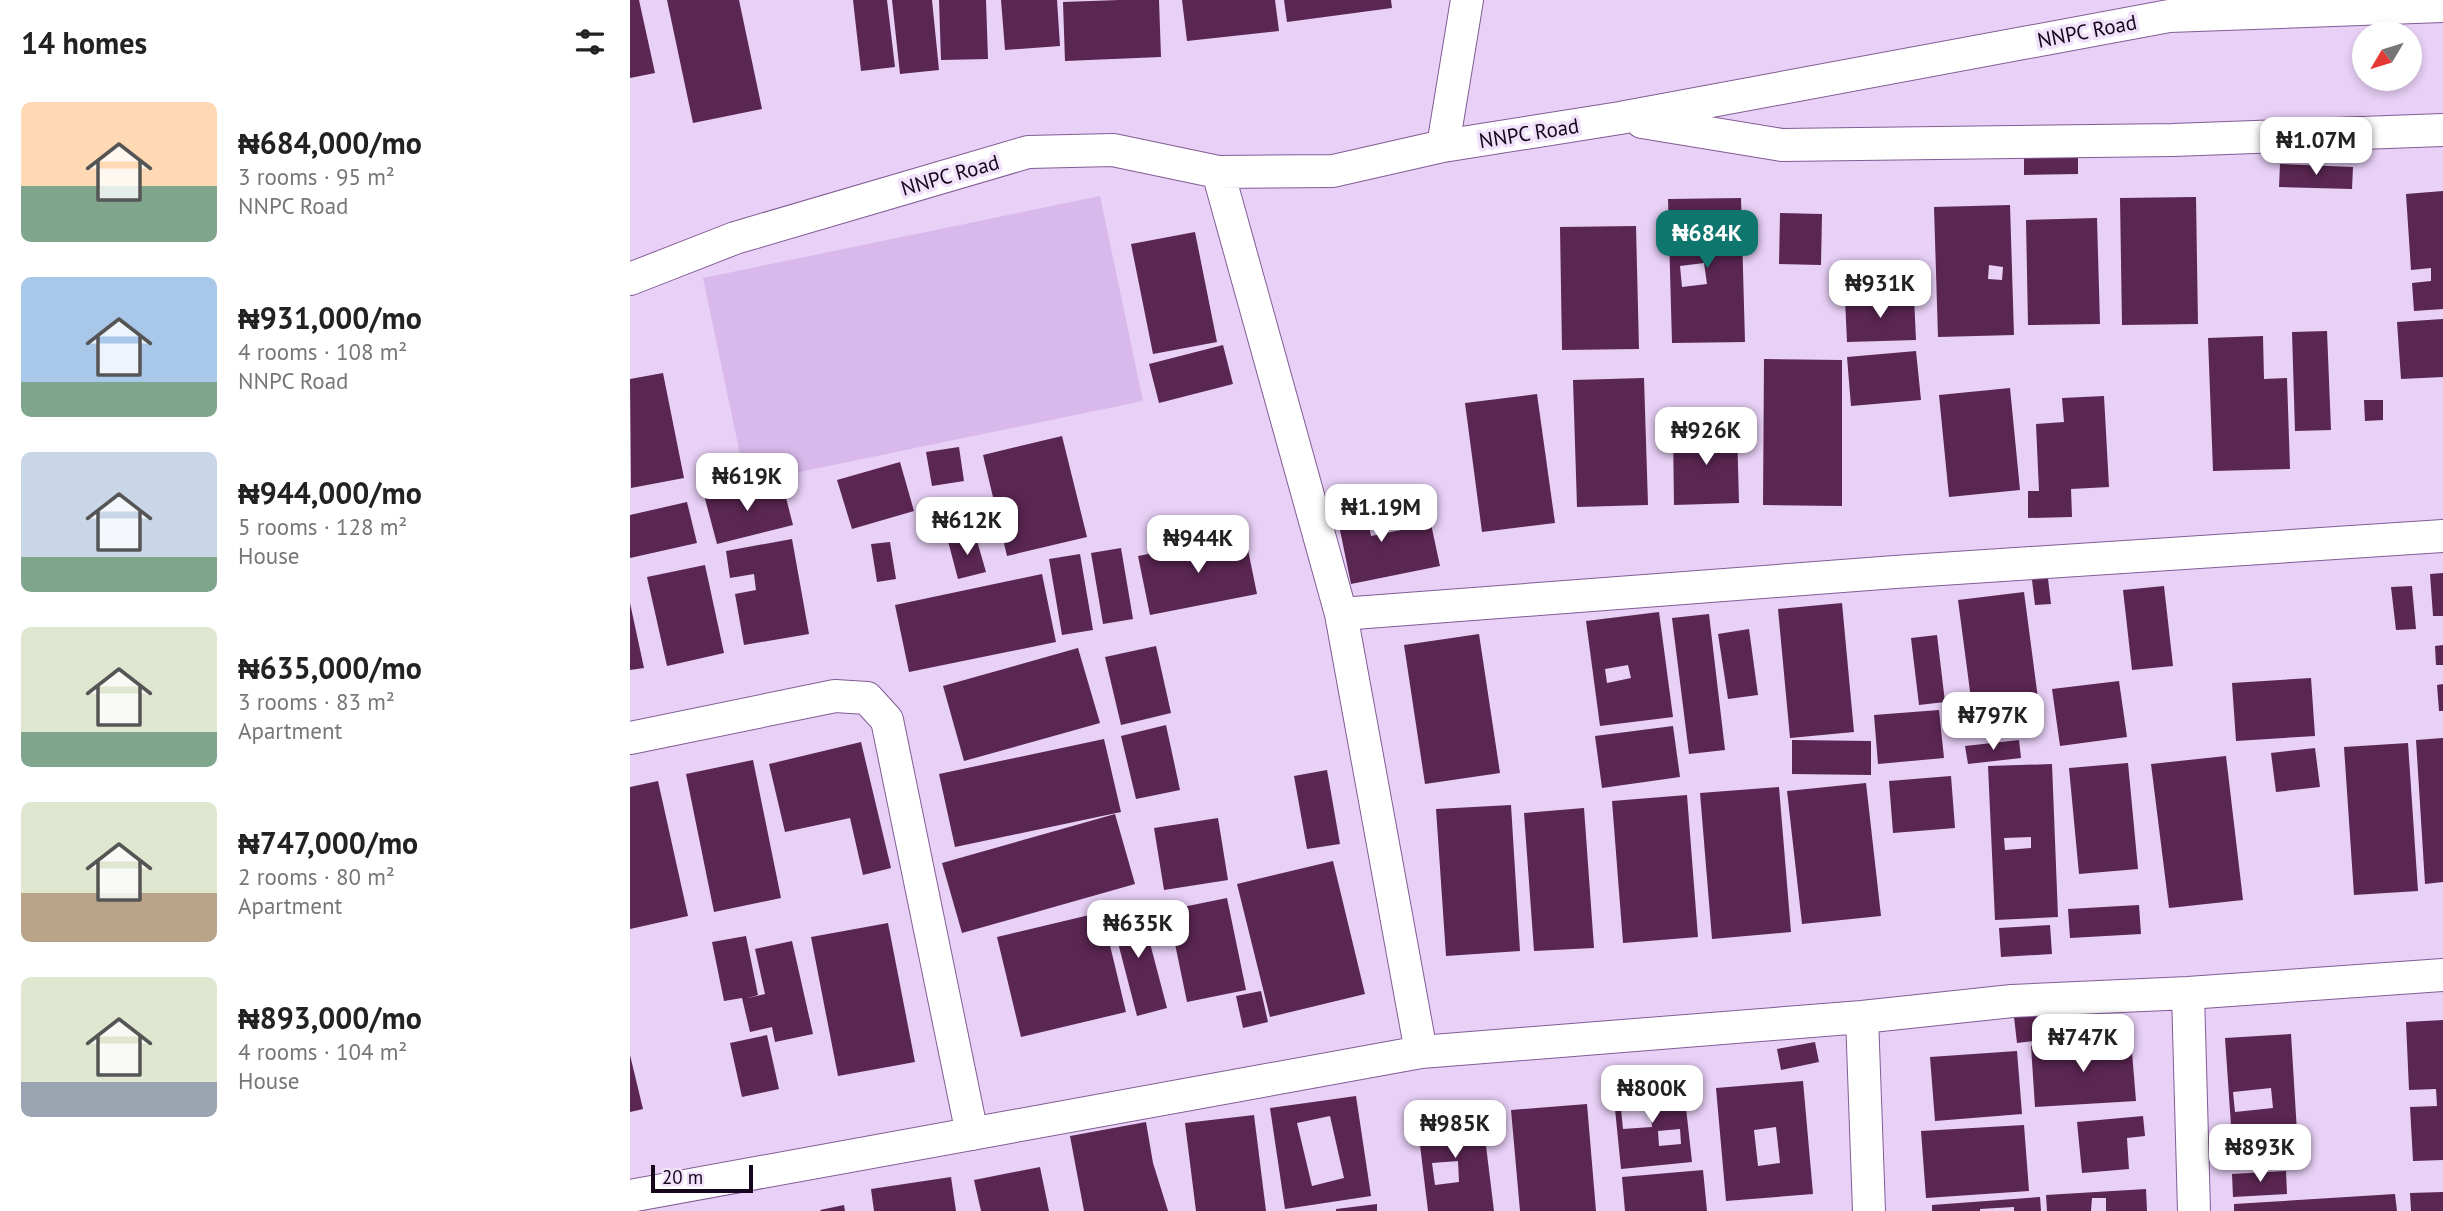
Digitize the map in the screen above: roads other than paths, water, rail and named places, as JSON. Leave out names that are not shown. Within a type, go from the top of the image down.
[{"type":"street","points":[[1443,146],[1467,0]]},
{"type":"street","name":"NNPC Road","points":[[630,279],[735,238],[1028,152],[1113,150],[1218,173],[1334,171],[1443,146],[1620,118],[2170,8],[2443,6]]},
{"type":"street","points":[[1620,118],[1782,145],[2173,140],[2443,130]]},
{"type":"street","points":[[1218,173],[1341,614],[1421,1052]]},
{"type":"street","points":[[1341,614],[1895,572],[2443,536]]},
{"type":"street","points":[[630,738],[835,696],[867,698],[887,720],[972,1134]]},
{"type":"street","points":[[630,1196],[1421,1052],[1862,1017],[2012,1001],[2188,993],[2443,975]]},
{"type":"street","points":[[2188,993],[2194,1211]]},
{"type":"street","points":[[1862,1017],[1869,1211]]}]
